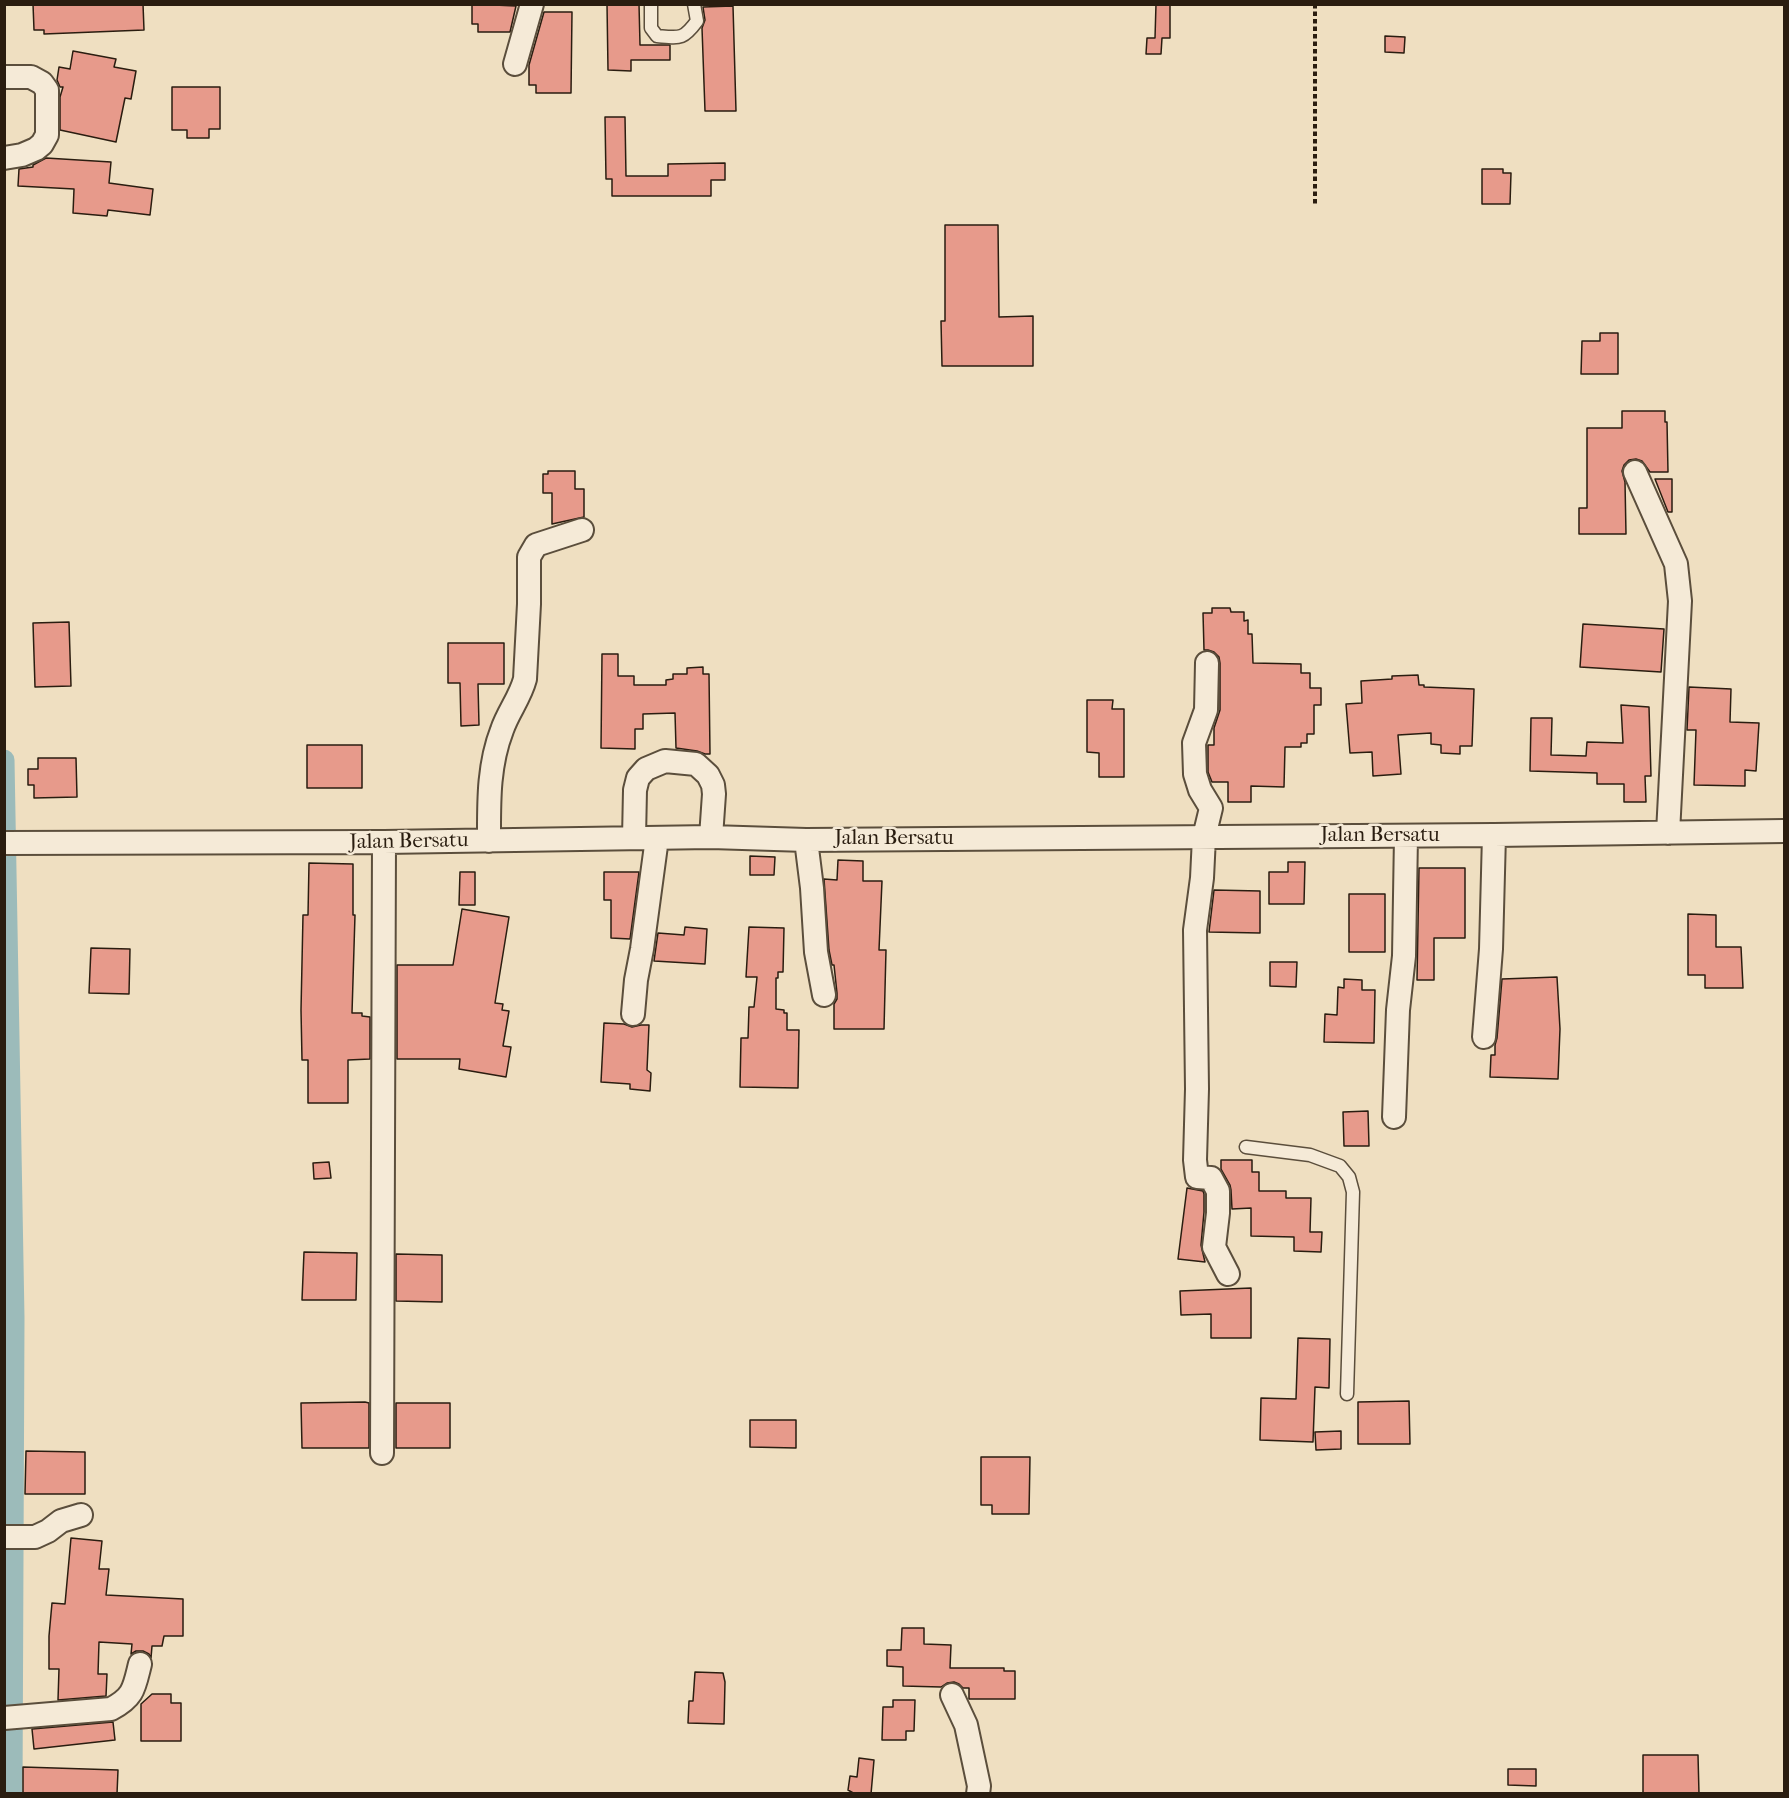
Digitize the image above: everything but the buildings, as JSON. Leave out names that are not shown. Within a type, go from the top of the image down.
[{"type":"street","points":[[515,64],[532,4]]},
{"type":"street","points":[[12,77],[31,77],[42,83],[47,90],[47,135],[36,149],[13,157]]},
{"type":"street","points":[[1635,472],[1676,564],[1680,600],[1668,833]]},
{"type":"street","points":[[489,841],[489,788],[492,761],[502,728],[522,690],[525,679],[529,557],[536,544],[582,530]]},
{"type":"street","points":[[1207,663],[1206,710],[1194,743],[1195,774],[1200,790],[1211,808],[1203,837],[1202,878],[1195,930],[1196,1160],[1197,1177],[1211,1178],[1218,1191],[1214,1246],[1228,1274]]},
{"type":"street","points":[[633,1014],[642,949],[645,838],[635,790],[638,778],[646,769],[665,761],[696,764],[708,775],[714,794],[711,837]]},
{"type":"street","name":"Jalan Bersatu","points":[[12,843],[384,842],[711,837],[806,840],[1406,836],[1785,831]]},
{"type":"street","points":[[1484,1037],[1491,949],[1494,835]]},
{"type":"street","points":[[1394,1117],[1398,1010],[1404,956],[1406,836]]},
{"type":"street","points":[[806,840],[816,952],[824,995]]},
{"type":"street","points":[[382,1453],[384,842]]},
{"type":"street","points":[[4,1537],[35,1537],[61,1521],[81,1515]]},
{"type":"street","points":[[5,1718],[111,1709],[124,1703],[134,1689],[140,1664]]},
{"type":"street","points":[[952,1695],[966,1725],[979,1786],[978,1794]]},
{"type":"lane","points":[[651,4],[651,28],[657,36],[676,37],[688,33],[697,21],[694,4]]},
{"type":"lane","points":[[1246,1147],[1310,1155],[1340,1166],[1349,1177],[1353,1192],[1347,1394]]},
{"type":"path","points":[[1315,4],[1315,205]]},
{"type":"waterway","points":[[4,760],[14,1318],[12,1794]]}]
